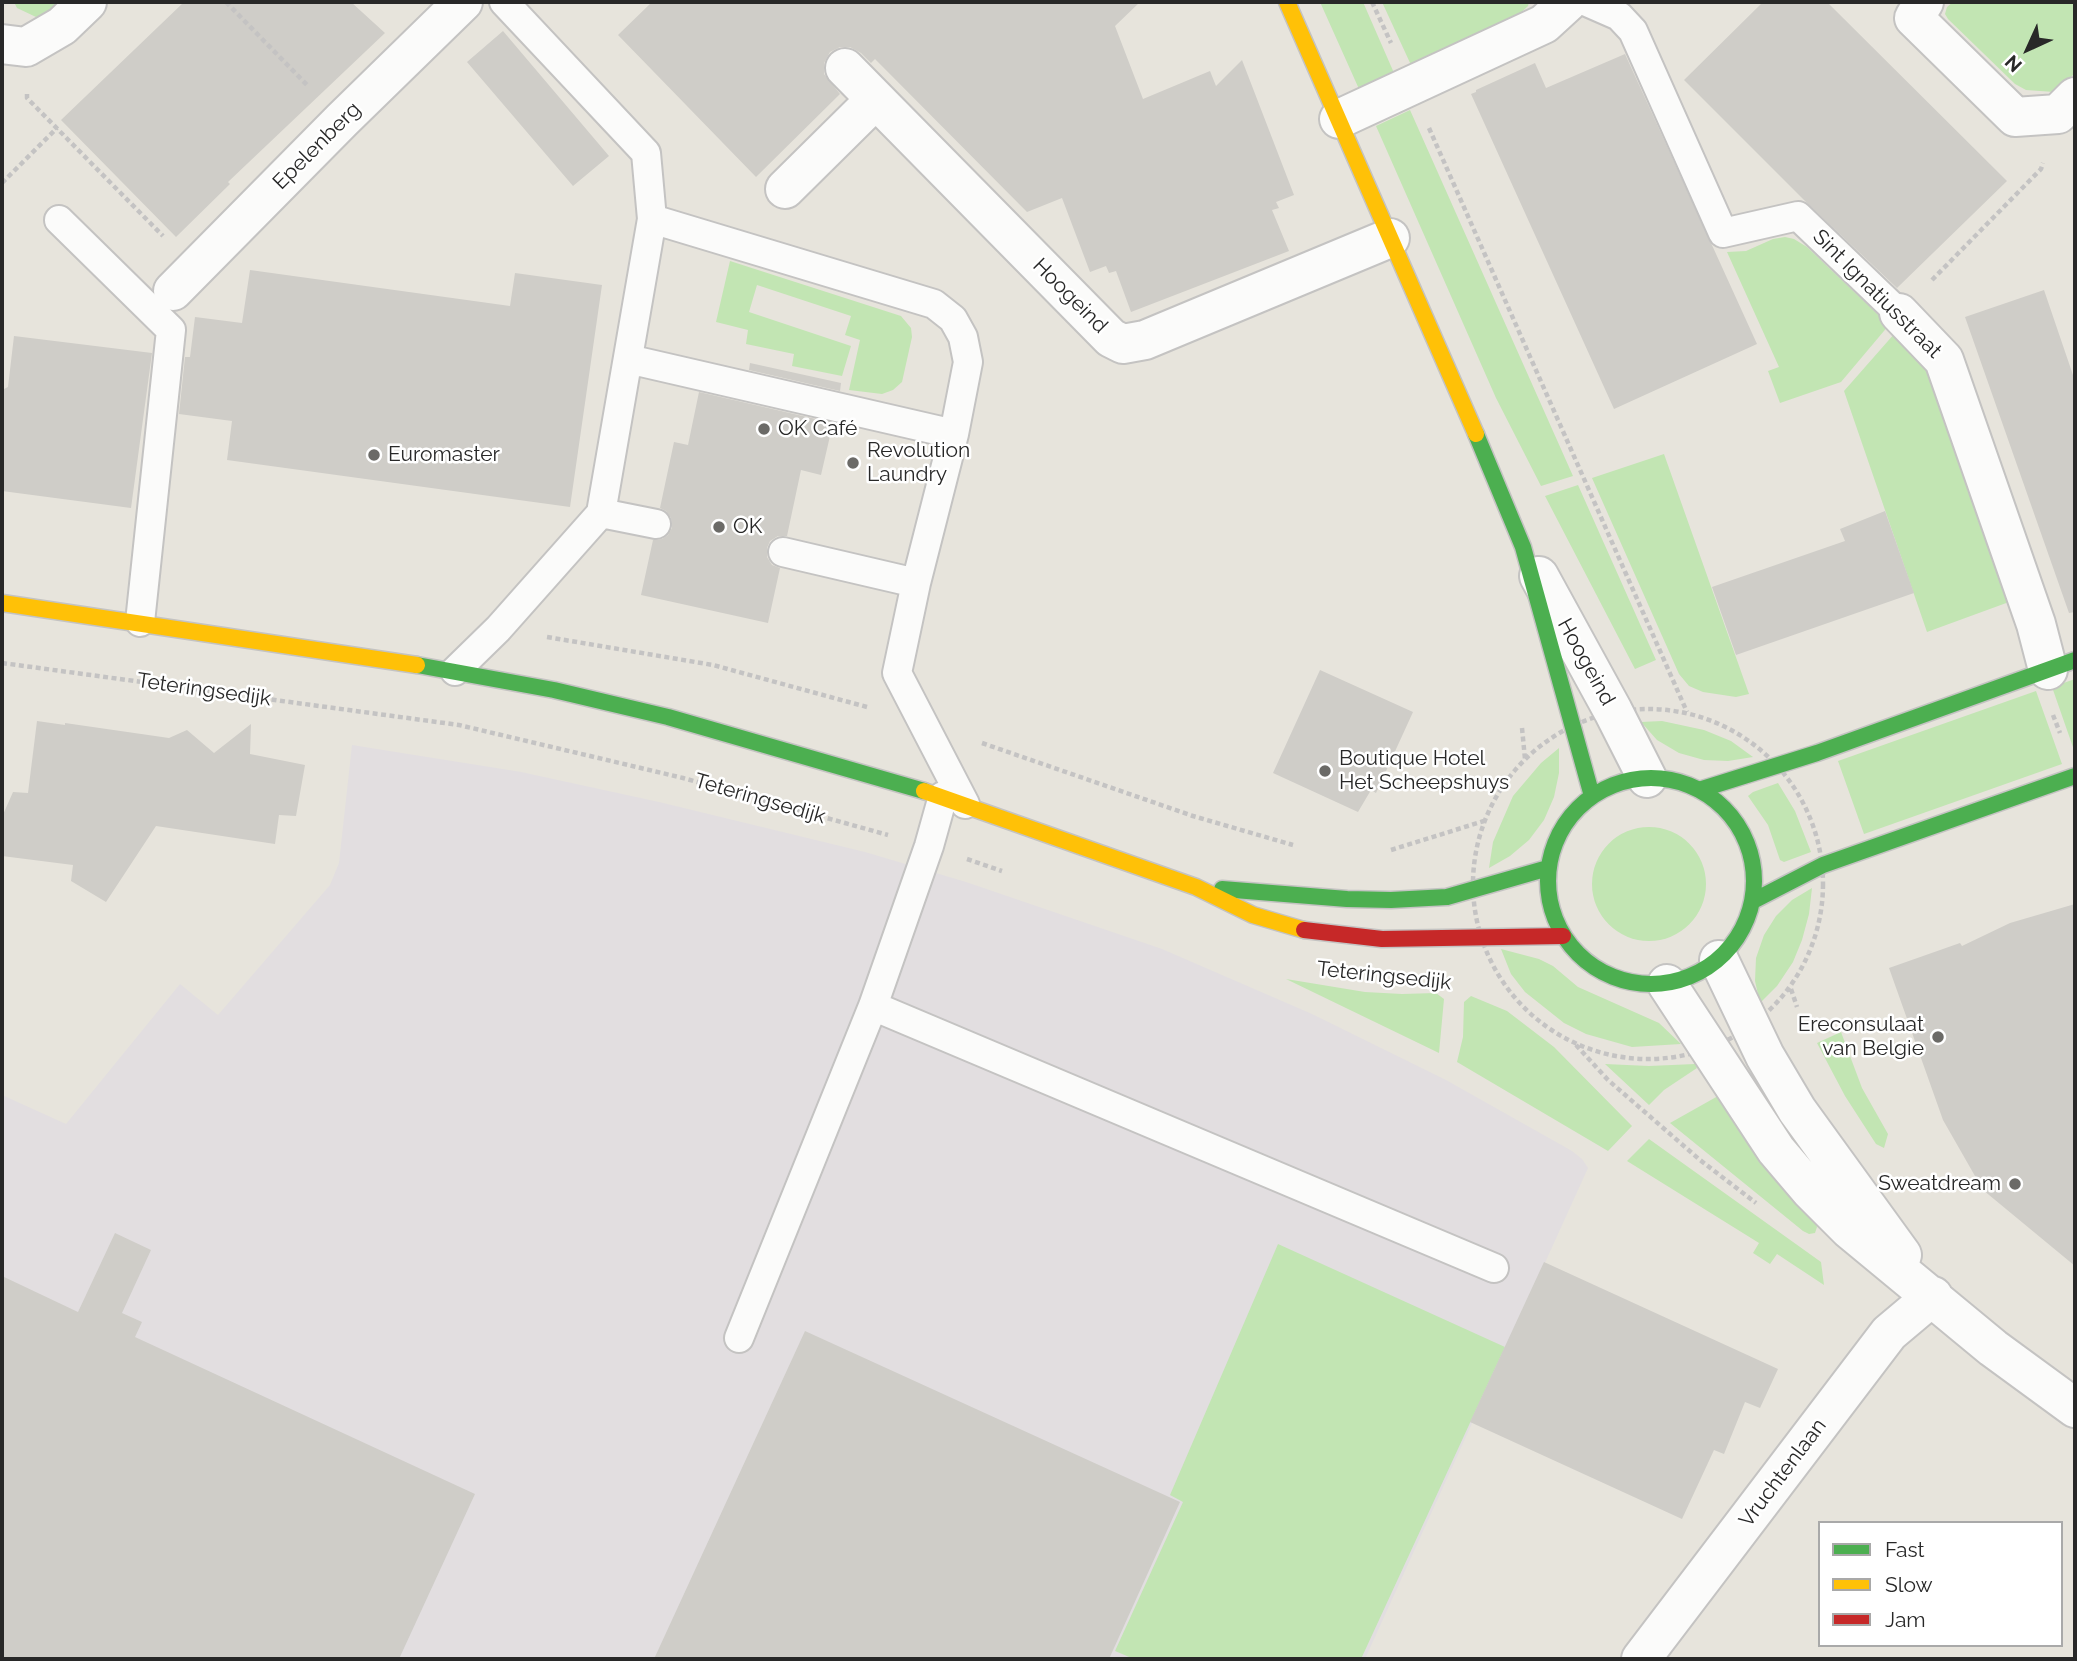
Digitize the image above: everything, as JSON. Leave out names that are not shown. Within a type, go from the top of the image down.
[{"type":"main road","name":"Hoogeind","points":[[1287,2],[1501,490],[1522,547],[1592,796]]},
{"type":"main road","name":"Teteringsedijk","points":[[2,603],[455,671],[668,716],[954,800],[1196,887],[1253,915],[1309,932],[1381,939],[1563,936]]},
{"type":"main road","points":[[1699,790],[1817,753],[2062,665]]},
{"type":"main road","points":[[1753,901],[1823,865],[2075,776]]},
{"type":"main road","points":[[1647,778],[1674,781],[1699,790],[1726,810],[1745,837],[1754,869],[1753,901],[1746,923],[1734,944],[1719,960],[1694,976],[1667,984],[1637,984],[1608,976],[1583,959],[1563,936],[1553,915],[1547,892],[1548,868],[1556,840],[1571,815],[1592,796],[1618,783],[1647,778]]},
{"type":"main road","name":"Teteringsedijk","points":[[1196,887],[1347,899],[1447,897],[1548,868]]},
{"type":"street","points":[[14,46],[62,26],[87,2]]},
{"type":"street","name":"Epelenberg","points":[[174,291],[342,120],[463,2]]},
{"type":"street","points":[[1339,120],[1544,24],[1567,2]]},
{"type":"street","points":[[1924,2],[1914,18],[2015,117],[2067,105]]},
{"type":"street","name":"Hoogeind","points":[[845,68],[1111,338],[1123,344],[1145,340],[1390,238]]},
{"type":"street","points":[[785,189],[875,100]]},
{"type":"street","name":"Sint Ignatiusstraat","points":[[1899,313],[1944,360],[2036,624],[2062,665]]},
{"type":"street","name":"Hoogeind","points":[[1522,547],[1647,778]]},
{"type":"street","points":[[1719,960],[1765,1056],[1797,1110],[1933,1296]]},
{"type":"street","points":[[1667,984],[1776,1150],[1810,1190],[1849,1229],[1993,1348],[2075,1408]]},
{"type":"street","name":"Vruchtenlaan","points":[[1641,1659],[1889,1333],[1933,1296]]},
{"type":"lane","points":[[455,671],[498,629],[601,513],[652,219],[646,153],[504,2]]},
{"type":"lane","name":"Sint Ignatiusstraat","points":[[1587,2],[1619,16],[1633,31],[1723,233],[1798,216],[1899,313]]},
{"type":"lane","points":[[652,219],[934,304],[953,319],[963,337],[968,362],[954,434],[916,583],[897,673],[954,800],[929,846],[873,1006],[739,1338]]},
{"type":"lane","points":[[59,220],[174,291],[139,622]]},
{"type":"lane","points":[[628,359],[954,434]]},
{"type":"lane","points":[[601,513],[656,524]]},
{"type":"lane","points":[[783,552],[916,583]]},
{"type":"lane","points":[[873,1006],[1494,1268]]},
{"type":"path","points":[[226,2],[342,120]]},
{"type":"path","points":[[1372,2],[1688,712]]},
{"type":"path","points":[[14,46],[27,98],[57,128],[174,291]]},
{"type":"path","points":[[1899,313],[2041,169],[2067,105]]},
{"type":"path","points":[[2,183],[57,128]]},
{"type":"path","name":"Teteringsedijk","points":[[2,663],[460,725],[683,778],[929,846],[1006,872]]},
{"type":"path","points":[[2062,665],[2043,688],[2075,776]]},
{"type":"path","points":[[1790,989],[1808,959],[1823,910]]},
{"type":"path","points":[[1504,987],[1536,1019],[1576,1044]]},
{"type":"shaded area","points":[[352,745],[521,772],[659,802],[865,852],[966,882],[1162,949],[1312,1014],[1446,1080],[1582,1159],[1588,1168],[1365,1659],[2,1659],[2,1095],[66,1124],[180,984],[218,1015],[330,885],[339,863]]},
{"type":"green space","points":[[14,2],[62,2],[53,11],[36,17],[17,8]]},
{"type":"green space","points":[[1320,2],[1363,2],[1394,73],[1359,89]]},
{"type":"green space","points":[[1382,2],[1529,2],[1511,22],[1411,65]]},
{"type":"green space","points":[[1953,2],[2075,2],[2075,73],[2054,92],[2026,90],[2015,84],[1948,19],[1945,14],[1947,7]]},
{"type":"green space","points":[[1410,110],[1573,476],[1541,486],[1496,398],[1376,126]]},
{"type":"green space","points":[[1785,237],[1807,247],[1889,325],[1841,382],[1780,403],[1768,371],[1779,367],[1727,252],[1746,251],[1773,239]]},
{"type":"green space","points":[[730,261],[901,316],[911,328],[912,337],[902,382],[893,390],[882,394],[849,390],[860,340],[845,335],[851,316],[757,285],[749,312],[851,346],[842,376],[792,366],[794,354],[746,344],[748,330],[716,322]]},
{"type":"green space","points":[[1895,333],[1925,367],[1931,378],[2009,602],[1927,632],[1844,391]]},
{"type":"green space","points":[[1664,454],[1749,694],[1736,697],[1703,692],[1689,686],[1679,674],[1592,478]]},
{"type":"green space","points":[[1578,485],[1656,660],[1635,669],[1545,496]]},
{"type":"green space","points":[[2075,679],[2075,753],[2052,687]]},
{"type":"green space","points":[[2036,691],[2062,764],[1864,834],[1838,761]]},
{"type":"green space","points":[[1662,721],[1704,730],[1731,741],[1753,757],[1728,761],[1704,760],[1679,753],[1657,740],[1641,722]]},
{"type":"green space","points":[[1559,748],[1559,773],[1554,797],[1544,820],[1529,840],[1510,856],[1489,868],[1493,842],[1513,796],[1541,763]]},
{"type":"green space","points":[[1778,783],[1795,811],[1811,852],[1784,862],[1780,860],[1768,825],[1748,796]]},
{"type":"green space","points":[[1649,827],[1671,831],[1681,836],[1697,852],[1702,862],[1706,884],[1702,906],[1697,916],[1681,932],[1671,937],[1649,941],[1627,937],[1617,932],[1601,916],[1596,906],[1592,884],[1596,862],[1601,852],[1617,836],[1627,831]]},
{"type":"green space","points":[[1812,888],[1809,914],[1793,962],[1777,986],[1760,1003],[1755,981],[1756,958],[1764,935],[1776,916],[1792,900]]},
{"type":"green space","points":[[1501,949],[1539,959],[1553,966],[1578,987],[1659,1023],[1681,1044],[1632,1047],[1586,1034],[1564,1023],[1525,992],[1511,974]]},
{"type":"green space","points":[[1286,979],[1365,992],[1436,993],[1444,999],[1439,1053]]},
{"type":"green space","points":[[1471,996],[1507,1011],[1554,1047],[1632,1126],[1608,1151],[1457,1062],[1463,1037],[1464,1002]]},
{"type":"green space","points":[[1841,1032],[1862,1088],[1888,1134],[1884,1148],[1876,1144],[1845,1096],[1817,1043]]},
{"type":"green space","points":[[1605,1064],[1695,1064],[1697,1068],[1664,1090],[1649,1105]]},
{"type":"green space","points":[[1718,1096],[1750,1145],[1815,1222],[1815,1233],[1803,1231],[1670,1123]]},
{"type":"green space","points":[[1649,1139],[1821,1262],[1824,1285],[1777,1254],[1770,1264],[1753,1253],[1759,1243],[1627,1161]]},
{"type":"green space","points":[[1278,1244],[1505,1347],[1361,1659],[1134,1659],[1115,1651],[1183,1502],[1170,1495]]},
{"type":"building","points":[[184,2],[351,2],[385,33],[228,182],[230,184],[176,237],[61,120]]},
{"type":"building","points":[[652,2],[1140,2],[1115,26],[1143,99],[1210,71],[1216,86],[1242,60],[1294,195],[1276,202],[1279,208],[1272,210],[1289,251],[1131,312],[1116,271],[1109,273],[1106,266],[1090,272],[1062,198],[1027,212],[875,59],[871,63],[850,47],[840,47],[830,52],[824,63],[824,74],[840,94],[756,177],[618,35]]},
{"type":"building","points":[[1763,2],[1827,2],[2007,181],[1897,288],[1684,80]]},
{"type":"building","points":[[503,31],[609,156],[573,186],[467,62]]},
{"type":"building","points":[[1625,54],[1757,344],[1614,409],[1471,94],[1535,63],[1546,88]]},
{"type":"building","points":[[250,270],[510,306],[515,273],[602,285],[570,507],[227,460],[232,421],[179,414],[185,357],[190,357],[195,317],[242,323]]},
{"type":"building","points":[[2044,290],[2075,381],[2075,612],[2069,613],[1965,317]]},
{"type":"building","points":[[14,336],[152,353],[131,508],[2,491],[2,390],[8,387]]},
{"type":"building","points":[[750,363],[841,383],[840,391],[749,370]]},
{"type":"building","points":[[699,392],[833,423],[821,475],[801,470],[787,536],[778,536],[770,541],[767,548],[767,557],[772,565],[780,568],[768,623],[641,595],[653,540],[662,539],[672,528],[671,518],[660,508],[674,442],[688,445]]},
{"type":"building","points":[[1885,511],[1914,593],[1736,655],[1712,587],[1845,541],[1840,529]]},
{"type":"building","points":[[1320,670],[1413,712],[1376,793],[1371,790],[1358,812],[1273,773]]},
{"type":"building","points":[[37,721],[169,738],[187,730],[214,753],[251,724],[250,754],[305,765],[296,816],[279,815],[275,844],[156,826],[106,902],[71,881],[73,865],[2,856],[2,817],[13,792],[28,793]]},
{"type":"building","points":[[2075,904],[2075,1266],[1983,1190],[1943,1120],[1889,968],[1960,943],[1962,946],[2010,923]]},
{"type":"building","points":[[115,1233],[151,1250],[122,1313],[142,1322],[135,1337],[475,1494],[399,1659],[2,1659],[2,1276],[78,1312]]},
{"type":"building","points":[[1544,1262],[1778,1369],[1760,1408],[1745,1402],[1724,1454],[1714,1450],[1682,1519],[1470,1422]]},
{"type":"building","points":[[805,1331],[1180,1502],[1109,1659],[654,1659]]},
{"type":"traffic: fast","points":[[1476,434],[1523,547],[1592,796]]},
{"type":"traffic: fast","points":[[1699,790],[1817,753],[2075,660]]},
{"type":"traffic: fast","points":[[417,665],[554,690],[668,717],[924,791]]},
{"type":"traffic: fast","points":[[1753,901],[1823,865],[2075,776]]},
{"type":"traffic: fast","points":[[1651,778],[1690,786],[1708,795],[1724,808],[1737,824],[1746,842],[1754,881],[1746,920],[1737,938],[1724,954],[1708,967],[1690,976],[1651,984],[1612,976],[1594,967],[1578,954],[1565,938],[1556,920],[1548,881],[1556,842],[1565,824],[1578,808],[1594,795],[1612,786],[1651,778]]},
{"type":"traffic: fast","points":[[1222,889],[1347,899],[1447,897],[1548,868]]},
{"type":"traffic: slow","points":[[1287,2],[1476,434]]},
{"type":"traffic: slow","points":[[2,603],[417,665]]},
{"type":"traffic: slow","points":[[924,791],[1196,887],[1253,915],[1304,930]]},
{"type":"traffic: jam","points":[[1304,930],[1382,939],[1563,936]]},
{"type":"place","name":"OK Café","points":[[764,429]]},
{"type":"place","name":"Euromaster","points":[[374,455]]},
{"type":"place","name":"Revolution Laundry","points":[[853,463]]},
{"type":"place","name":"OK","points":[[719,527]]},
{"type":"place","name":"Boutique Hotel Het Scheepshuys","points":[[1325,771]]},
{"type":"place","name":"Ereconsulaat van Belgie","points":[[1938,1037]]},
{"type":"place","name":"Sweatdream","points":[[2015,1184]]}]
